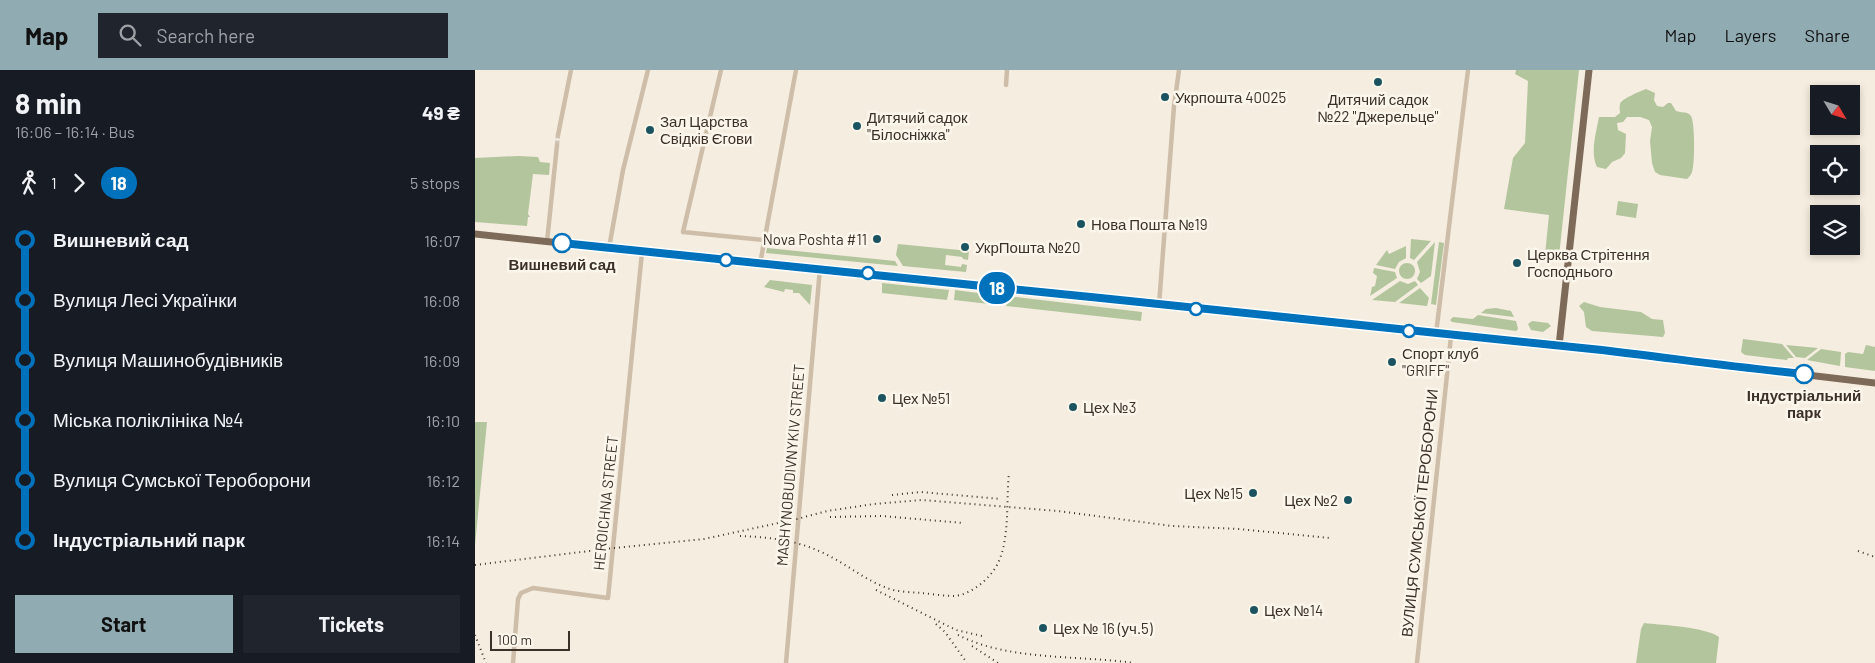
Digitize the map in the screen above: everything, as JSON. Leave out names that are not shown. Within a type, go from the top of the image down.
[{"type":"main road","points":[[1559,346],[1589,70]]},
{"type":"main road","points":[[475,234],[759,264],[820,268],[1559,346],[1875,383]]},
{"type":"street","points":[[558,135],[571,70]]},
{"type":"street","points":[[609,248],[623,170],[648,70]]},
{"type":"street","points":[[721,70],[683,232],[764,240]]},
{"type":"street","points":[[759,264],[796,70]]},
{"type":"street","points":[[1006,86],[1007,70]]},
{"type":"street","points":[[1159,305],[1179,70]]},
{"type":"street","points":[[1437,334],[1468,70]]},
{"type":"street","points":[[547,242],[557,145]]},
{"type":"street","name":"HEROICHNA STREET","points":[[513,663],[518,599],[521,593],[533,588],[609,598],[642,252]]},
{"type":"street","name":"MASHYNOBUDIVNYKIV STREET","points":[[786,663],[820,268]]},
{"type":"street","name":"ВУЛИЦЯ СУМСЬКОЇ ТЕРОБОРОНИ","points":[[1417,663],[1451,336]]},
{"type":"green space","points":[[1516,70],[1579,70],[1559,256],[1545,255],[1549,215],[1504,209],[1513,158],[1525,143],[1528,81],[1515,74]]},
{"type":"green space","points":[[1646,89],[1655,93],[1654,100],[1657,106],[1663,107],[1671,103],[1676,111],[1690,114],[1691,116],[1694,135],[1694,161],[1691,175],[1687,179],[1660,175],[1655,172],[1652,163],[1650,141],[1652,127],[1649,120],[1640,117],[1627,117],[1623,122],[1617,123],[1618,130],[1626,134],[1625,153],[1606,169],[1597,167],[1594,149],[1599,117],[1615,117],[1620,113],[1621,102],[1631,95]]},
{"type":"green space","points":[[538,157],[540,162],[550,163],[549,175],[533,174],[528,214],[530,217],[528,217],[527,226],[475,222],[475,158]]},
{"type":"green space","points":[[1618,201],[1638,204],[1636,218],[1616,215]]},
{"type":"green space","points":[[1411,239],[1431,241],[1414,260],[1410,258]]},
{"type":"green space","points":[[1435,242],[1431,276],[1421,283],[1417,279],[1420,272],[1417,262]]},
{"type":"green space","points":[[1439,242],[1444,243],[1436,305],[1431,304]]},
{"type":"green space","points":[[898,244],[969,251],[968,260],[962,257],[946,255],[945,265],[961,267],[962,264],[967,265],[966,272],[903,266],[896,255]]},
{"type":"green space","points":[[1406,246],[1406,258],[1399,262],[1395,269],[1376,265],[1387,250],[1389,254]]},
{"type":"green space","points":[[767,248],[895,261],[898,266],[766,253]]},
{"type":"green space","points":[[1407,263],[1413,265],[1415,271],[1413,277],[1407,279],[1401,277],[1399,271],[1401,265]]},
{"type":"green space","points":[[1374,268],[1395,272],[1397,278],[1370,296],[1377,276],[1373,273]]},
{"type":"green space","points":[[770,280],[812,285],[810,305],[799,293],[793,293],[793,290],[785,289],[784,292],[764,287]]},
{"type":"green space","points":[[1400,281],[1408,284],[1415,281],[1418,285],[1395,302],[1372,300]]},
{"type":"green space","points":[[882,283],[949,290],[947,300],[882,293]]},
{"type":"green space","points":[[1420,288],[1429,298],[1427,306],[1399,303]]},
{"type":"green space","points":[[955,290],[993,295],[997,297],[998,305],[954,300]]},
{"type":"green space","points":[[1015,297],[1142,312],[1141,321],[1006,306],[1008,300]]},
{"type":"green space","points":[[1584,302],[1600,307],[1641,312],[1652,319],[1663,320],[1665,333],[1663,337],[1592,331],[1586,327],[1584,312],[1579,306]]},
{"type":"green space","points":[[1496,308],[1511,311],[1514,317],[1481,313],[1486,309]]},
{"type":"green space","points":[[1478,315],[1516,321],[1518,329],[1516,331],[1452,322],[1450,320],[1453,317],[1473,319]]},
{"type":"green space","points":[[1532,321],[1548,323],[1551,326],[1543,332],[1531,330],[1528,324]]},
{"type":"green space","points":[[1743,339],[1782,344],[1794,358],[1788,358],[1787,360],[1745,355],[1741,352]]},
{"type":"green space","points":[[1786,345],[1818,348],[1805,358],[1796,357]]},
{"type":"green space","points":[[1866,345],[1875,347],[1875,371],[1845,367],[1845,354],[1848,352],[1863,354]]},
{"type":"green space","points":[[1821,349],[1841,352],[1840,366],[1807,360]]},
{"type":"green space","points":[[475,422],[487,422],[475,545]]},
{"type":"green space","points":[[1644,623],[1694,629],[1719,637],[1716,663],[1636,663],[1641,629]]},
{"type":"tunnel","points":[[557,145],[558,135]]},
{"type":"railway","points":[[740,536],[781,540],[811,548],[829,556],[870,580],[891,589],[947,596],[961,595],[974,589],[986,580],[995,569],[1002,553],[1006,531],[1009,473]]},
{"type":"railway","points":[[892,495],[921,492],[1001,499]]},
{"type":"railway","points":[[475,565],[704,539],[827,511],[874,504],[922,500],[1058,511],[1172,526],[1239,529],[1330,538]]},
{"type":"railway","points":[[830,517],[882,516],[963,523]]},
{"type":"railway","points":[[1858,551],[1875,557]]},
{"type":"railway","points":[[876,590],[956,630],[982,636]]},
{"type":"railway","points":[[936,624],[945,632],[967,663]]},
{"type":"railway","points":[[475,635],[486,663]]},
{"type":"railway","points":[[958,635],[978,643],[1021,653],[1134,663]]},
{"type":"railway","points":[[972,646],[998,663]]},
{"type":"bus line","name":"18","points":[[562,243],[770,265],[820,268],[970,286],[1595,350],[1804,374]]},
{"type":"place","name":"Дитячий садок №22 \"Джерельце\"","points":[[1378,82]]},
{"type":"place","name":"Укрпошта 40025","points":[[1165,97]]},
{"type":"place","name":"Дитячий садок \"Білосніжка\"","points":[[857,126]]},
{"type":"place","name":"Зал Царства Свідків Єгови","points":[[650,130]]},
{"type":"place","name":"Нова Пошта №19","points":[[1081,224]]},
{"type":"place","name":"Nova Poshta #11","points":[[877,239]]},
{"type":"place","name":"Вишневий сад","points":[[562,243]]},
{"type":"place","name":"УкрПошта №20","points":[[965,247]]},
{"type":"place","name":"Церква Стрітення Господнього","points":[[1517,263]]},
{"type":"place","name":"Спорт клуб \"GRIFF\"","points":[[1392,362]]},
{"type":"place","name":"Індустріальний парк","points":[[1804,374]]},
{"type":"place","name":"Цех №51","points":[[882,398]]},
{"type":"place","name":"Цех №3","points":[[1073,407]]},
{"type":"place","name":"Цех №15","points":[[1253,493]]},
{"type":"place","name":"Цех №2","points":[[1348,500]]},
{"type":"place","name":"Цех №14","points":[[1254,610]]},
{"type":"place","name":"Цех № 16 (уч.5)","points":[[1043,628]]}]
